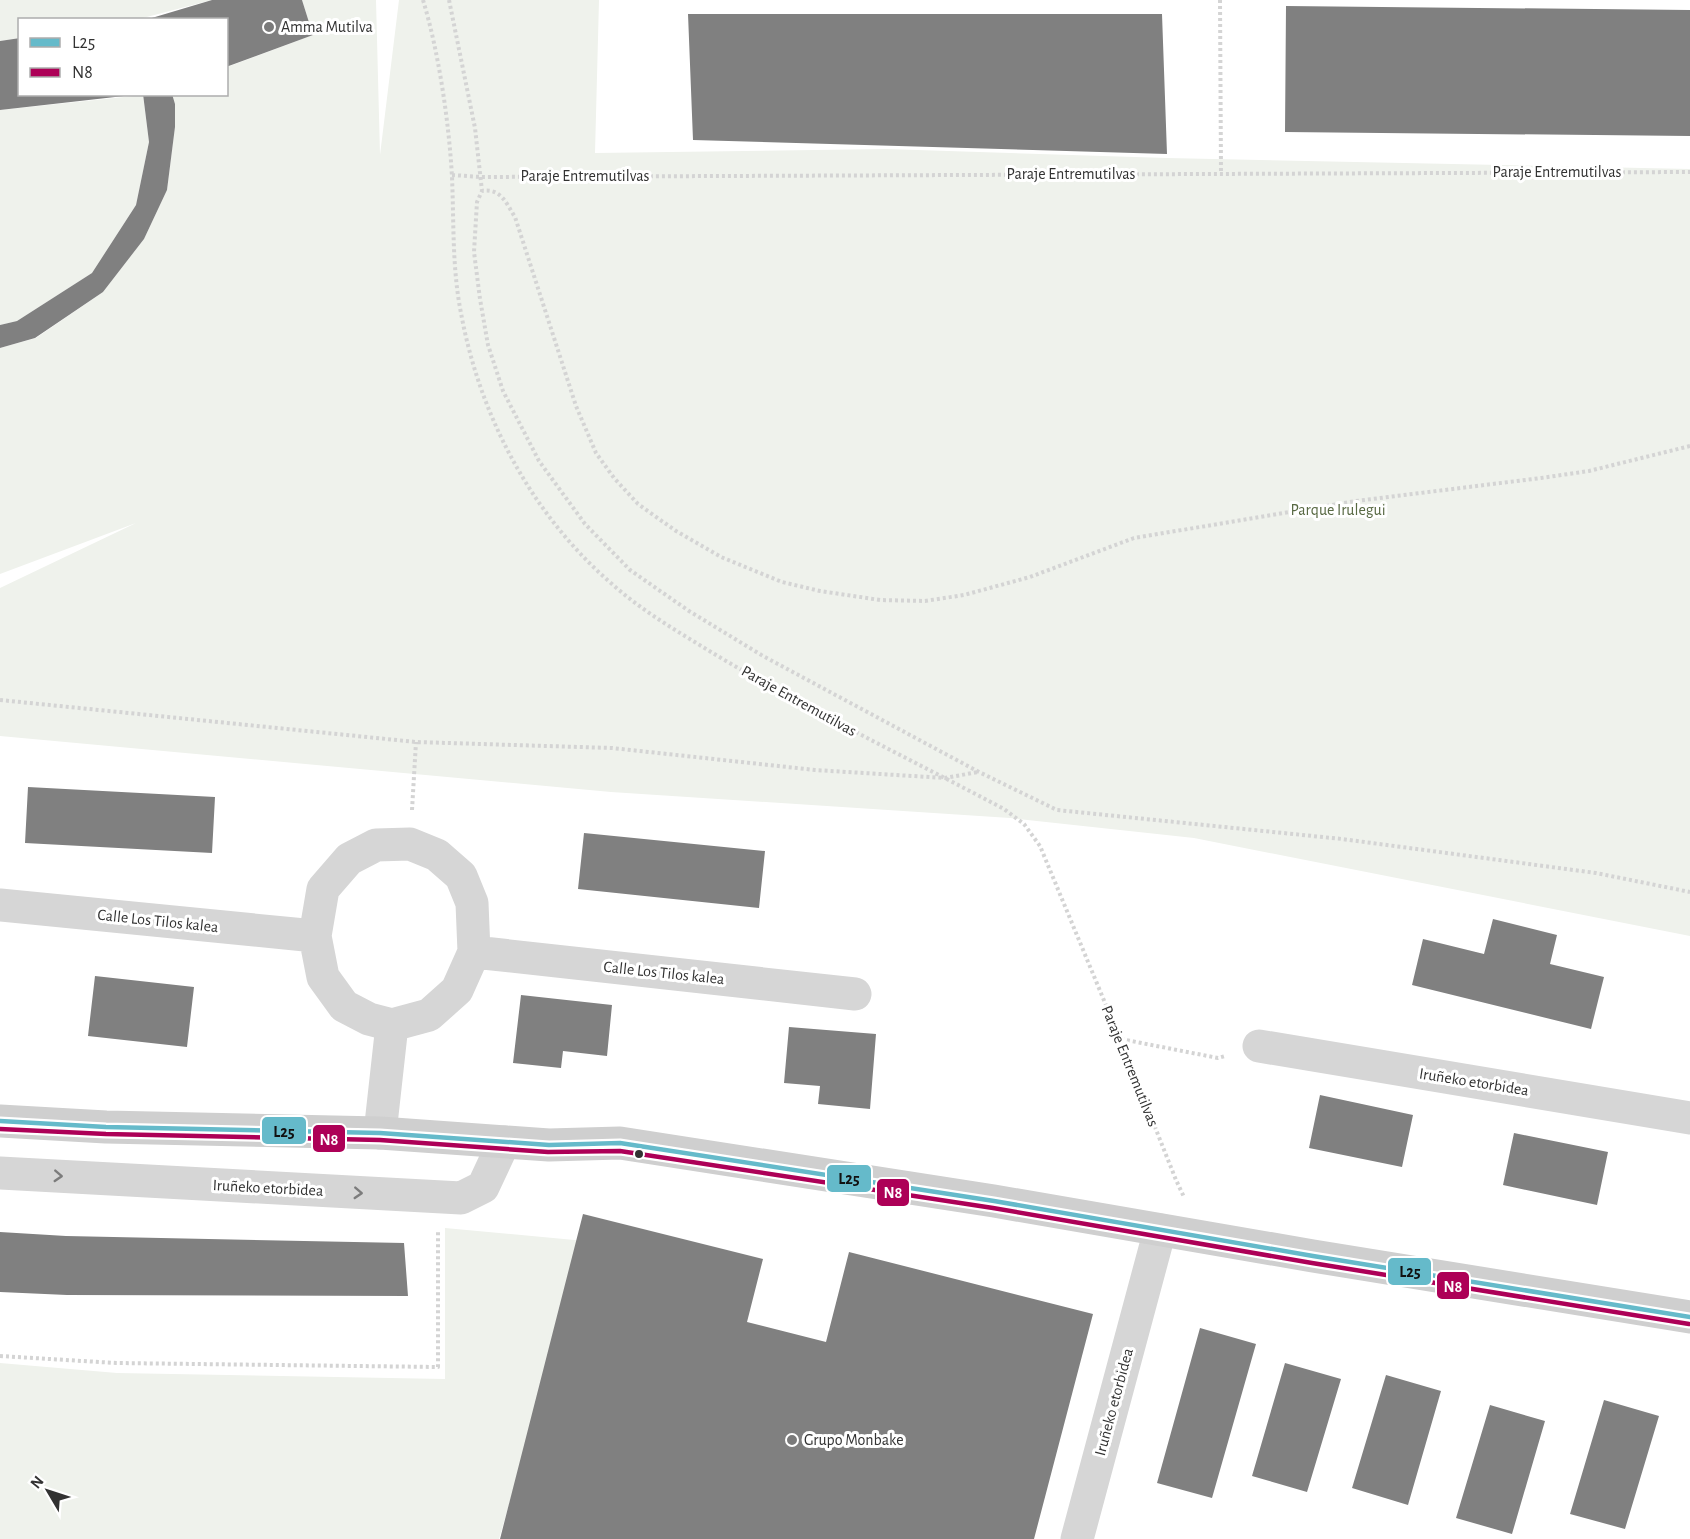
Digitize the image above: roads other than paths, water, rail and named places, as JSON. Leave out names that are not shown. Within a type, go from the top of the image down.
[{"type":"street","points":[[410,844],[437,855],[461,876],[472,903],[474,952],[457,990],[429,1016],[392,1024],[369,1019],[344,1006],[323,977],[315,936],[324,889],[349,859],[375,845],[410,844]]},
{"type":"street","name":"Calle Los Tilos kalea","points":[[0,905],[315,936]]},
{"type":"street","name":"Calle Los Tilos kalea","points":[[474,952],[855,994]]},
{"type":"street","points":[[380,1133],[392,1024]]},
{"type":"street","name":"Iruñeko etorbidea","points":[[1259,1046],[1690,1118]]},
{"type":"street","points":[[0,1121],[106,1127],[380,1133],[549,1145],[620,1143],[982,1200],[1690,1317]]},
{"type":"street","name":"Iruñeko etorbidea","points":[[0,1173],[461,1198],[483,1187],[504,1142]]},
{"type":"street","name":"Iruñeko etorbidea","points":[[1077,1539],[1160,1230]]},
{"type":"place","name":"Amma Mutilva","points":[[269,27]]},
{"type":"place","name":"Grupo Monbake","points":[[792,1440]]},
{"type":"park label","name":"Parque Irulegui","points":[[1338,510]]}]
